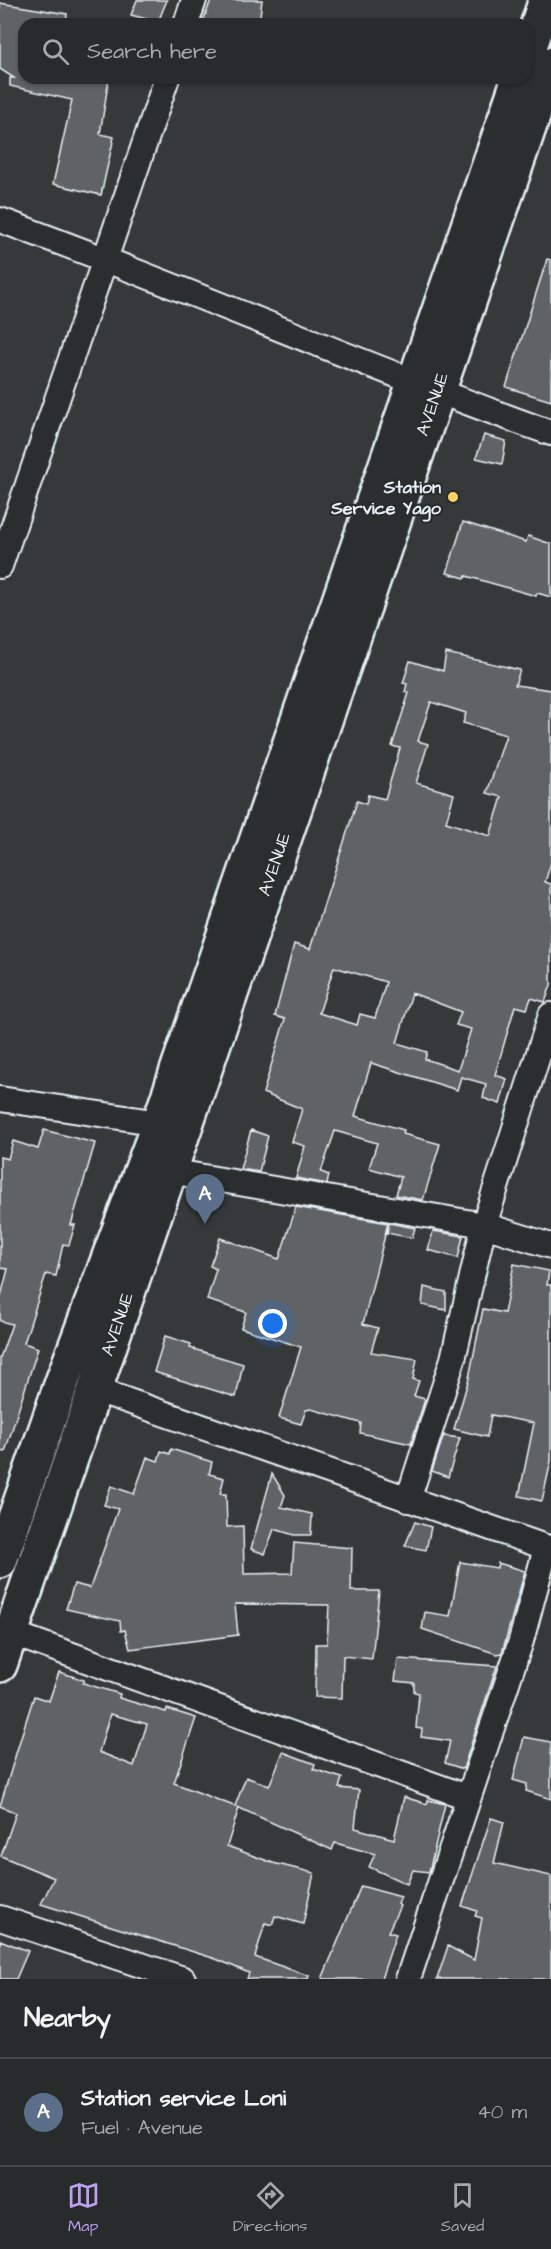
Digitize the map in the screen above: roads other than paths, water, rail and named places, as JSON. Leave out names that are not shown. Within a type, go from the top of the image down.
[{"type":"highway","points":[[0,1561],[62,1382],[159,1123],[539,68],[546,0]]},
{"type":"highway","name":"AVENUE","points":[[0,1665],[169,1171],[425,388]]},
{"type":"street","points":[[188,18],[194,0]]},
{"type":"street","points":[[0,566],[165,84]]},
{"type":"street","points":[[0,220],[106,259],[425,388],[551,433]]},
{"type":"street","points":[[408,1500],[453,1359],[484,1225],[551,1015]]},
{"type":"street","points":[[0,1099],[159,1123]]},
{"type":"street","points":[[169,1171],[484,1225],[551,1246]]},
{"type":"street","points":[[94,1389],[548,1548],[521,1641],[408,1979]]},
{"type":"street","points":[[11,1633],[467,1797]]},
{"type":"street","points":[[0,1918],[183,1979]]},
{"type":"place","name":"Station Service Yago","points":[[453,497]]},
{"type":"place","name":"Station service Loni","points":[[205,1224]]}]
